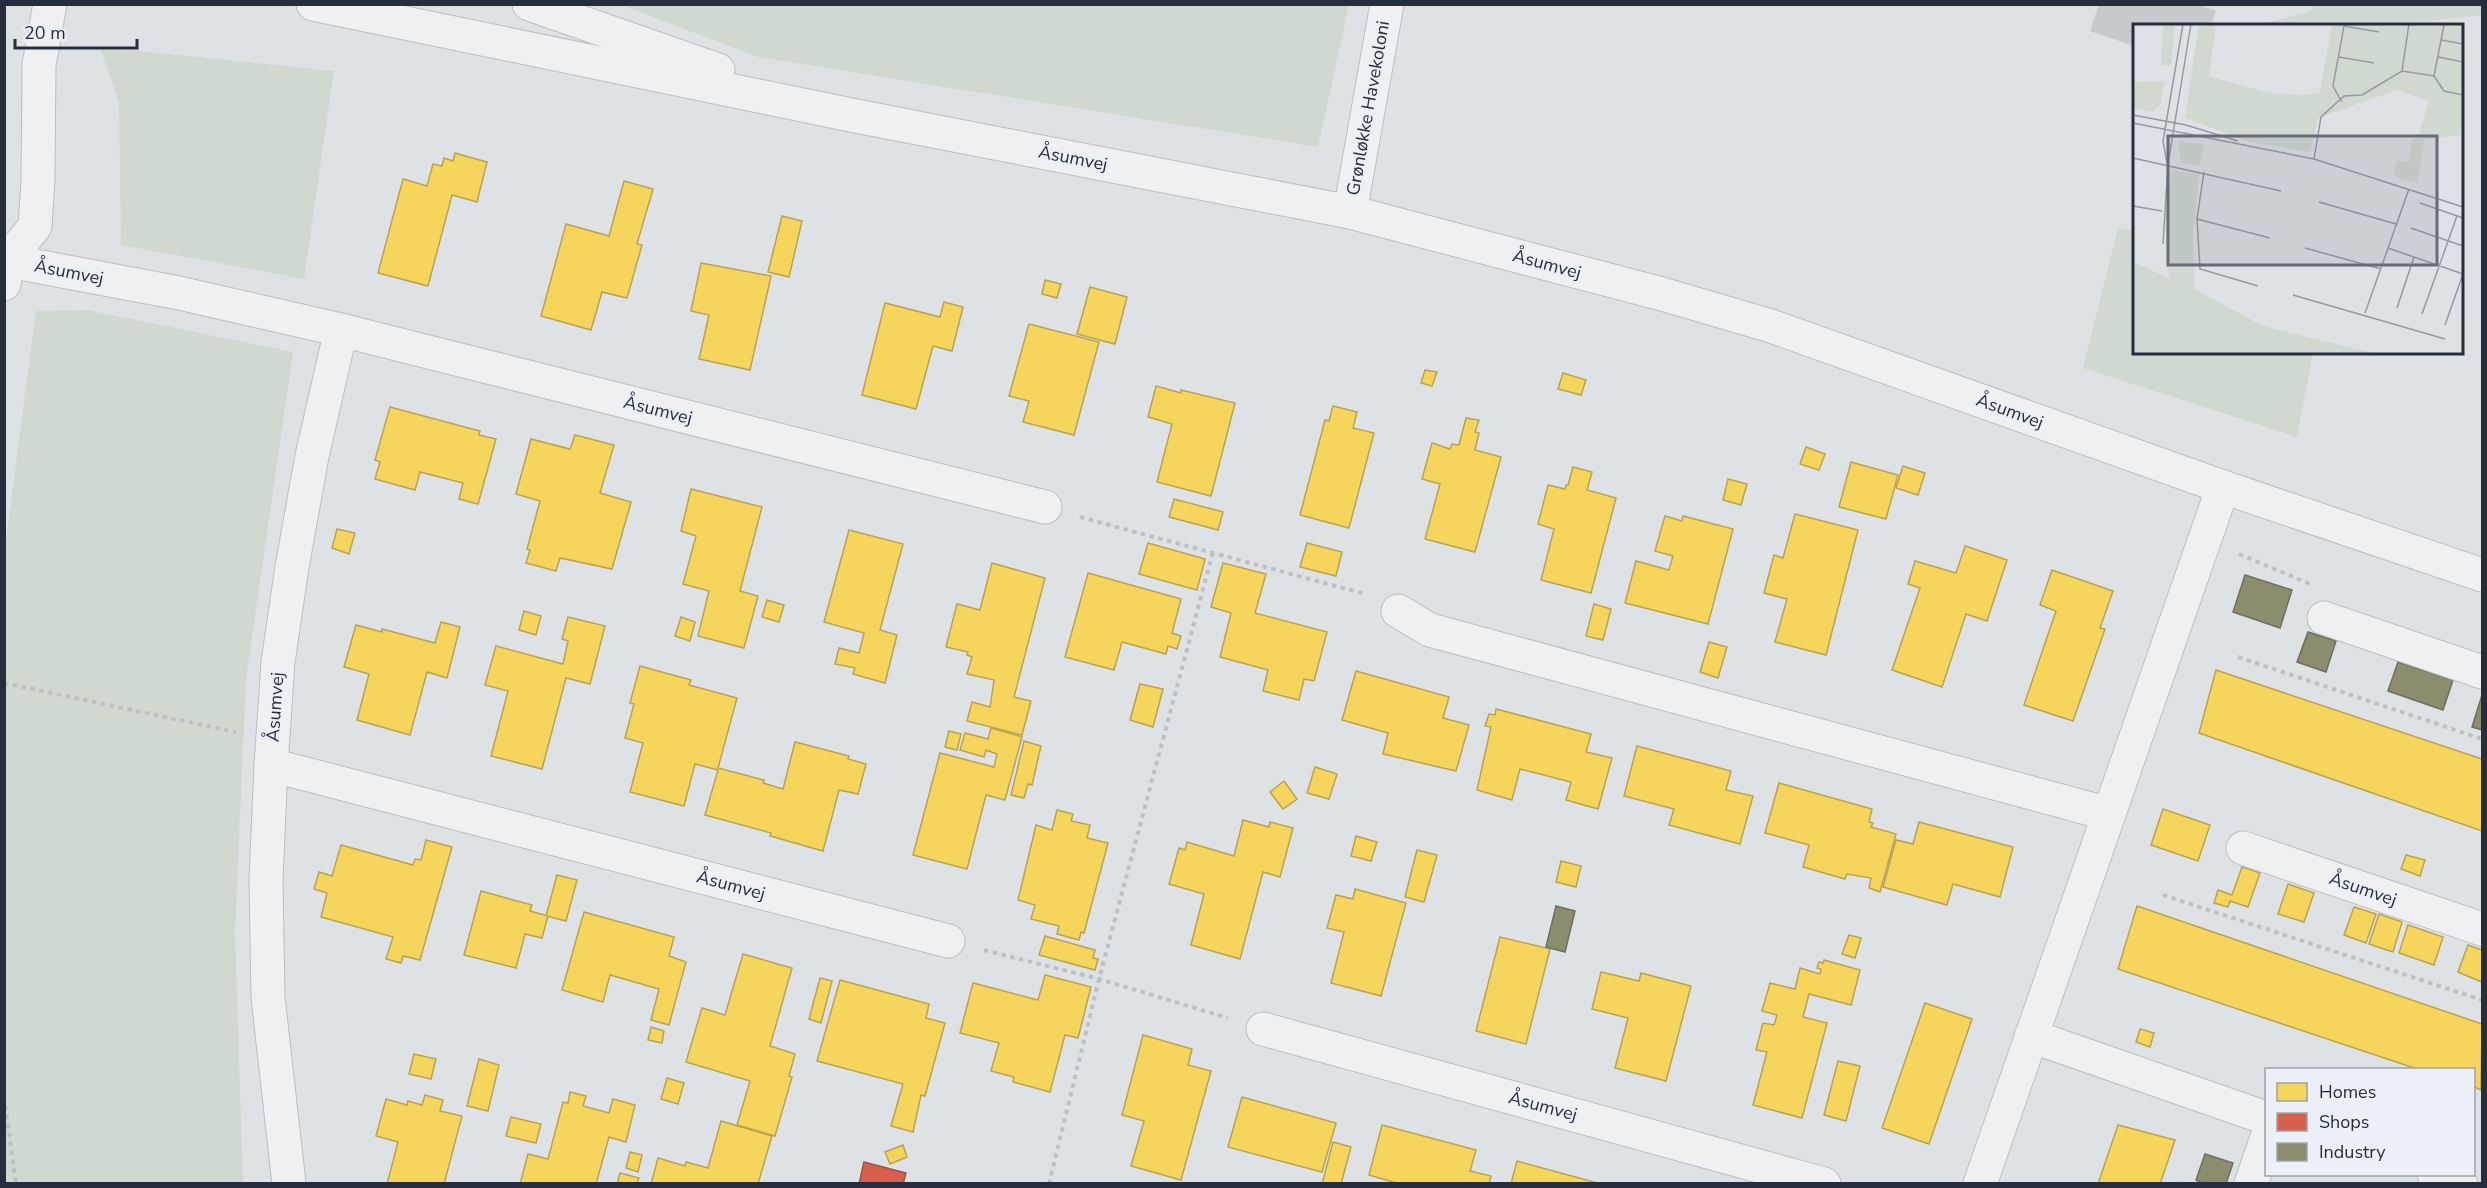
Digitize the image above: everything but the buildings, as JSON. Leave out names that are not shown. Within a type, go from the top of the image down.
[{"type":"street","name":"Åsumvej","points":[[50,4],[39,65],[38,181],[35,226],[5,266],[179,293],[341,330],[1045,507]]},
{"type":"street","name":"Åsumvej","points":[[313,4],[851,115],[1350,212],[1662,294],[1771,326],[2223,487],[2482,575]]},
{"type":"street","name":"Åsumvej","points":[[529,4],[851,115]]},
{"type":"street","name":"Grønløkke Havekoloni","points":[[1350,212],[1387,4]]},
{"type":"street","name":"Åsumvej","points":[[289,1184],[268,997],[266,880],[272,752],[278,662],[292,567],[312,456],[341,330]]},
{"type":"street","points":[[1980,1184],[2223,487]]},
{"type":"street","points":[[1398,611],[1430,630],[2109,814]]},
{"type":"street","points":[[2324,618],[2482,672]]},
{"type":"street","name":"Åsumvej","points":[[272,752],[948,941]]},
{"type":"street","name":"Åsumvej","points":[[2243,848],[2482,929]]},
{"type":"street","name":"Åsumvej","points":[[1263,1029],[1824,1184]]},
{"type":"street","points":[[2031,1036],[2265,1118]]},
{"type":"street","points":[[2252,1184],[2265,1143]]},
{"type":"street","points":[[2439,1176],[2461,1184]]},
{"type":"path","points":[[1045,507],[1359,591],[1398,611]]},
{"type":"path","points":[[2204,540],[2323,590],[2324,618]]},
{"type":"path","points":[[1048,1184],[1099,979],[1213,552]]},
{"type":"path","points":[[2238,657],[2482,739]]},
{"type":"path","points":[[4,683],[272,752]]},
{"type":"path","points":[[2163,895],[2482,1000]]},
{"type":"path","points":[[948,941],[1099,979],[1263,1029]]},
{"type":"path","points":[[4,1097],[16,1184]]},
{"type":"shaded area","points":[[621,5],[1349,5],[1318,147],[758,57]]},
{"type":"shaded area","points":[[2313,5],[2482,5],[2482,15],[2404,24],[2262,24],[2311,11]]},
{"type":"shaded area","points":[[100,47],[334,71],[304,279],[121,245],[119,103]]},
{"type":"shaded area","points":[[2118,228],[2133,230],[2133,354],[2313,354],[2297,437],[2083,368]]},
{"type":"shaded area","points":[[87,310],[293,352],[246,679],[235,933],[243,1183],[5,1183],[4,554],[36,311]]}]
